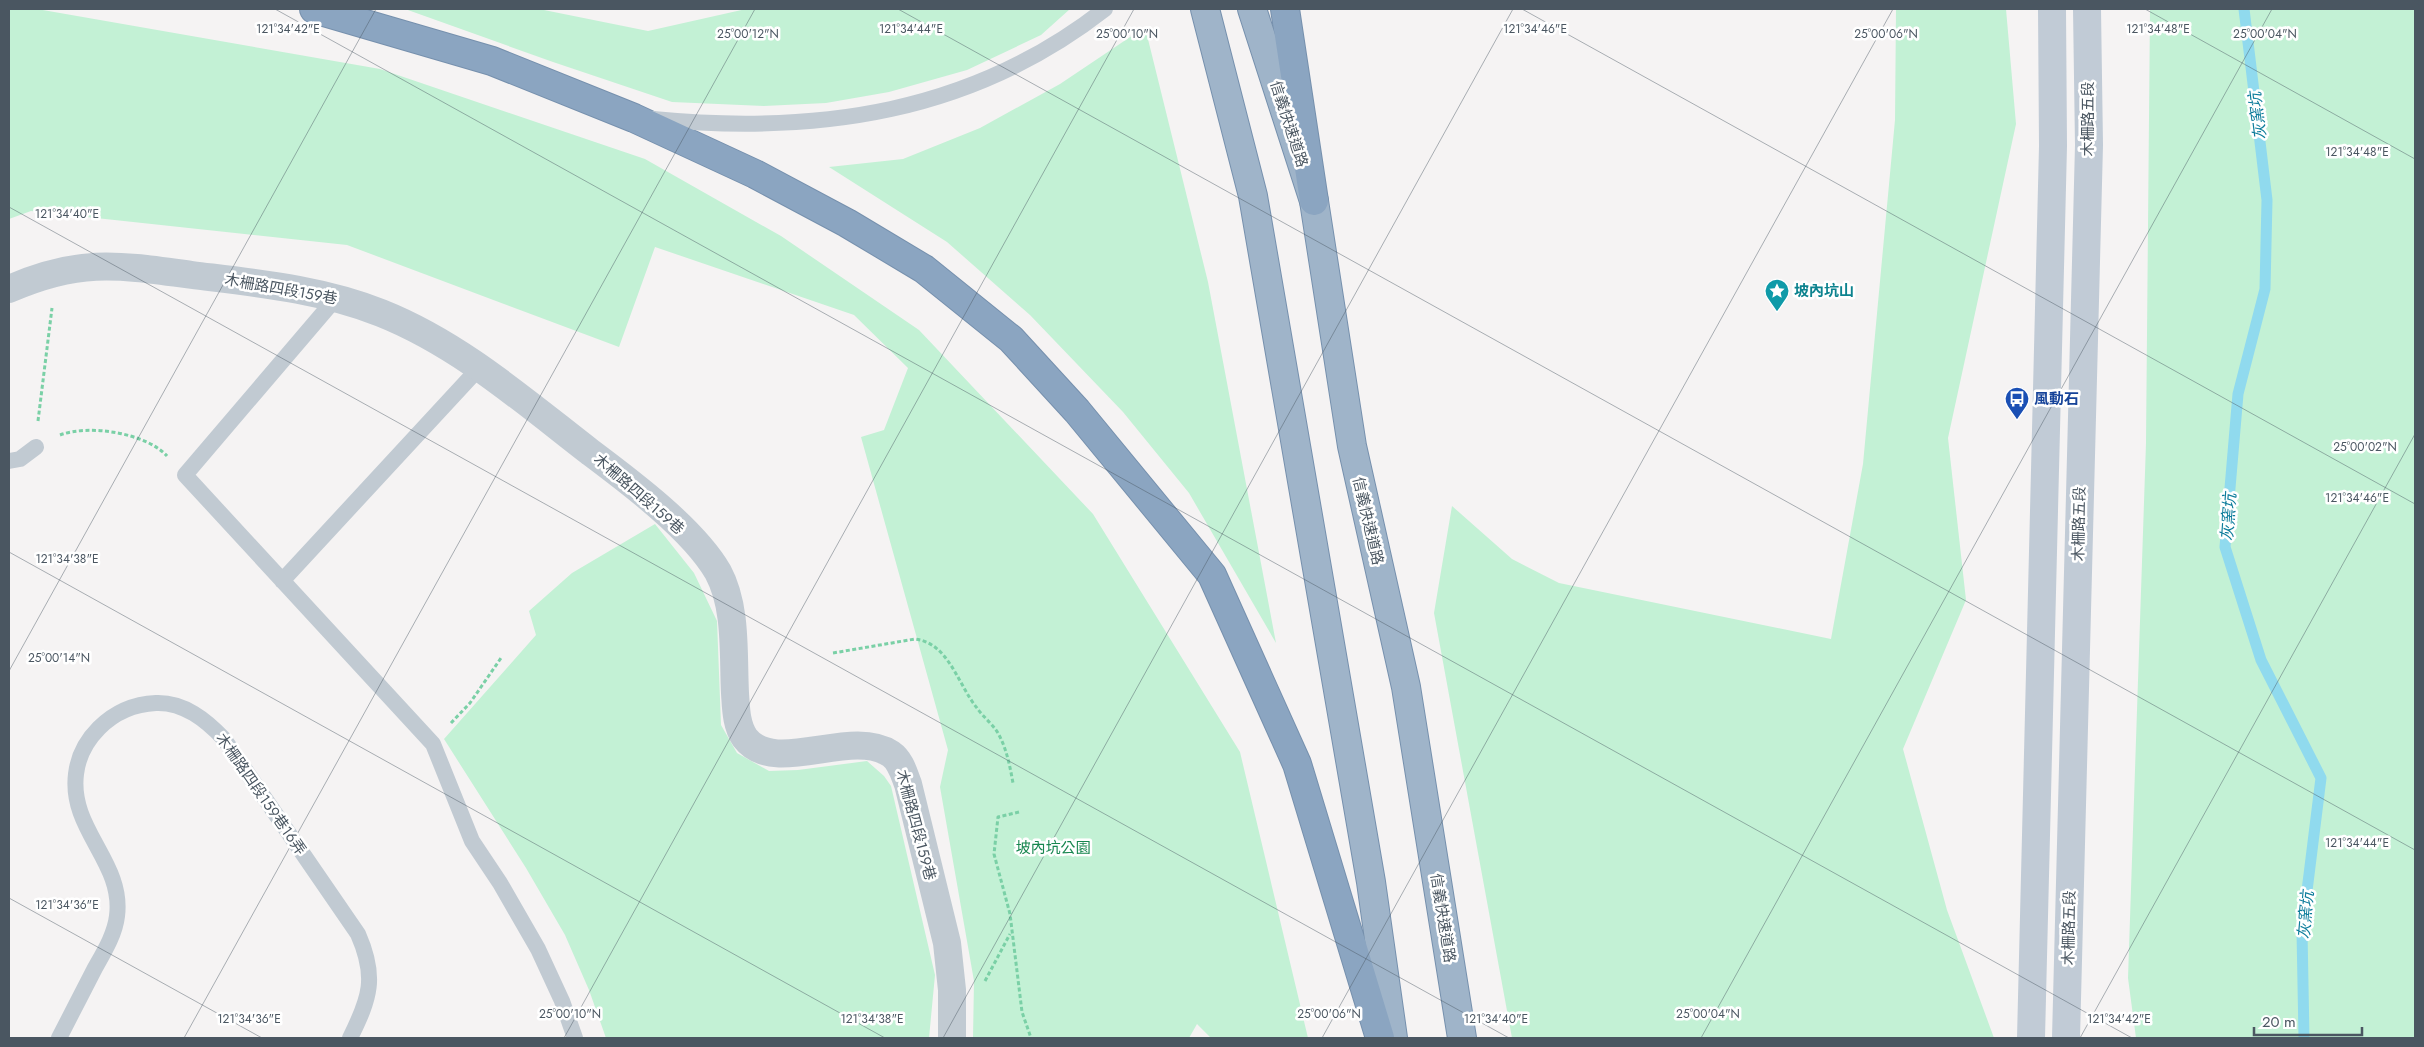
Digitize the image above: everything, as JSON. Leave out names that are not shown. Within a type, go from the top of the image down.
[{"type":"highway","points":[[314,9],[492,61],[634,118],[755,174],[847,223],[924,269],[1011,339],[1077,411],[1212,574],[1298,764],[1380,1038]]},
{"type":"highway","points":[[1205,9],[1253,196],[1371,882],[1393,1038]]},
{"type":"highway","name":"信義快速道路","points":[[1252,9],[1314,201],[1352,446],[1406,687],[1462,1038]]},
{"type":"highway","points":[[1285,9],[1314,201]]},
{"type":"main road","points":[[2031,1038],[2053,146],[2052,9]]},
{"type":"main road","name":"木柵路五段","points":[[2066,1038],[2089,145],[2087,9]]},
{"type":"street","name":"木柵路四段159巷","points":[[9,289],[56,271],[89,265],[125,266],[273,285],[336,298],[382,313],[431,338],[480,367],[629,481],[664,511],[706,554],[719,573],[730,604],[736,718],[746,738],[764,751],[781,754],[852,745],[877,749],[891,754],[899,762],[908,784],[947,943],[952,990],[952,1038]]},
{"type":"lane","points":[[634,118],[709,124],[775,124],[841,119],[902,107],[972,86],[1036,56],[1105,9]]},
{"type":"lane","points":[[336,298],[185,475],[432,744],[472,842],[500,884],[538,949],[562,1001],[574,1038]]},
{"type":"lane","points":[[282,581],[480,367]]},
{"type":"lane","points":[[9,461],[20,459],[36,447]]},
{"type":"lane","name":"木柵路四段159巷16弄","points":[[59,1038],[111,937],[117,916],[117,891],[111,875],[81,820],[74,790],[77,762],[90,737],[109,718],[132,707],[157,703],[182,707],[206,720],[224,739],[358,934],[368,957],[370,985],[362,1014],[350,1038]]},
{"type":"path","points":[[36,447],[56,271]]},
{"type":"path","points":[[36,447],[62,434],[82,430],[123,434],[142,440],[164,452],[185,475]]},
{"type":"path","points":[[833,653],[915,639],[925,640],[934,646],[952,666],[960,685],[998,734],[1008,758],[1014,783]]},
{"type":"path","points":[[432,744],[470,703],[501,658]]},
{"type":"path","points":[[1019,812],[998,817],[994,854],[1010,914],[1010,934],[1016,955],[1022,1012],[1031,1038]]},
{"type":"path","points":[[985,982],[1010,934]]},
{"type":"green space","name":"坡內坑公園","points":[[9,9],[37,9],[380,69],[645,159],[781,236],[919,330],[1093,514],[1240,752],[1308,1038],[1211,1038],[1197,1024],[1189,1038],[973,1038],[974,981],[940,787],[948,750],[861,437],[884,430],[908,368],[854,315],[655,247],[619,347],[347,245],[31,211],[9,219]]},
{"type":"green space","points":[[405,9],[539,9],[648,31],[746,9],[1070,9],[1041,35],[967,70],[889,92],[826,103],[764,106],[672,102]]},
{"type":"green space","points":[[1896,9],[2006,9],[2016,124],[1948,438],[1966,600],[1903,749],[1947,910],[1994,1038],[1512,1038],[1434,613],[1452,506],[1512,559],[1559,583],[1831,639],[1863,464],[1895,120]]},
{"type":"green space","points":[[2150,9],[2415,9],[2415,1038],[2136,1038],[2128,978],[2146,443]]},
{"type":"green space","points":[[1145,27],[1208,282],[1276,643],[1189,493],[1123,412],[1030,315],[947,242],[829,167],[903,159],[980,128],[1060,84]]},
{"type":"green space","points":[[655,524],[694,573],[717,621],[721,725],[737,753],[769,771],[798,770],[867,761],[884,776],[891,786],[935,975],[929,1038],[606,1038],[589,990],[565,935],[526,868],[444,739],[536,635],[529,611],[572,573]]},
{"type":"waterway","name":"灰窯坑","points":[[2244,9],[2267,200],[2265,289],[2238,394],[2225,547],[2261,660],[2321,778],[2302,931],[2304,1038]]},
{"type":"place","name":"坡內坑山","points":[[1777,312]]},
{"type":"place","name":"風動石","points":[[2017,420]]}]
